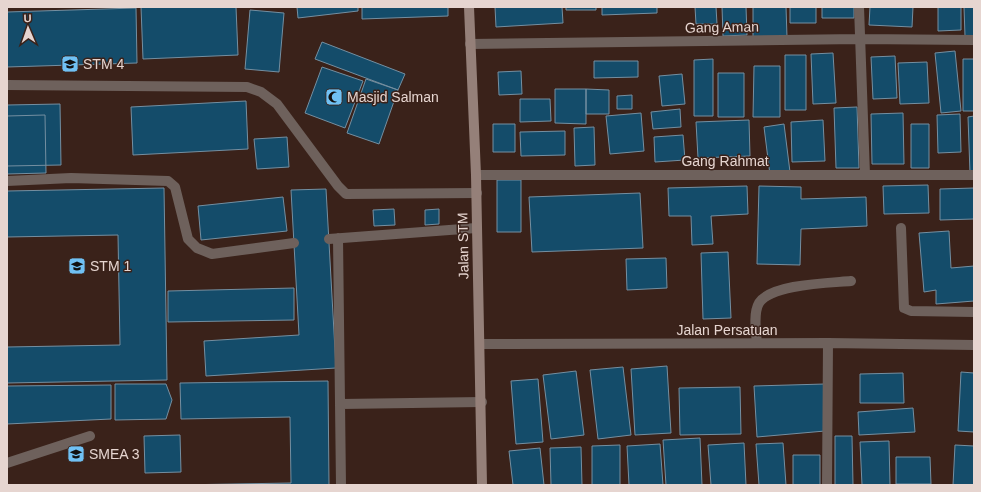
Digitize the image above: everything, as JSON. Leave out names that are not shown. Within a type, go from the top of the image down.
[{"type":"street","name":"Jalan STM","points":[[469,7],[477,193],[476,228],[482,402],[482,485]]},
{"type":"street","points":[[859,7],[865,175]]},
{"type":"street","name":"Gang Aman","points":[[470,44],[859,39],[974,40]]},
{"type":"street","points":[[7,85],[247,87],[261,92],[277,104],[338,186],[346,194],[477,193]]},
{"type":"street","name":"Gang Rahmat","points":[[476,175],[974,175]]},
{"type":"street","points":[[7,182],[72,178],[168,180],[175,187],[188,239],[197,248],[212,254],[294,243]]},
{"type":"street","points":[[341,485],[341,404],[333,239],[476,228]]},
{"type":"street","points":[[902,228],[904,308],[911,311],[974,312]]},
{"type":"street","points":[[757,343],[757,313],[759,303],[767,296],[791,287],[851,281]]},
{"type":"street","points":[[827,485],[828,343]]},
{"type":"street","name":"Jalan Persatuan","points":[[480,344],[828,343],[974,345]]},
{"type":"street","points":[[341,404],[482,402]]},
{"type":"street","points":[[7,463],[90,436]]},
{"type":"building","points":[[141,7],[236,7],[238,55],[143,59]]},
{"type":"building","points":[[297,7],[358,7],[358,11],[298,18]]},
{"type":"building","points":[[362,7],[448,7],[448,16],[362,19]]},
{"type":"building","points":[[495,7],[562,7],[563,23],[496,27]]},
{"type":"building","points":[[566,7],[596,7],[596,10],[566,10]]},
{"type":"building","points":[[602,7],[657,7],[657,13],[602,15]]},
{"type":"building","points":[[695,7],[716,7],[717,24],[696,24]]},
{"type":"building","points":[[722,7],[746,7],[747,35],[723,36]]},
{"type":"building","points":[[753,7],[786,7],[787,37],[753,37]]},
{"type":"building","points":[[790,7],[816,7],[816,23],[790,23]]},
{"type":"building","points":[[822,7],[854,7],[854,18],[822,18]]},
{"type":"building","points":[[870,7],[913,7],[912,27],[869,25]]},
{"type":"building","points":[[938,7],[961,7],[961,30],[938,31]]},
{"type":"building","points":[[964,7],[974,7],[974,36],[965,36]]},
{"type":"building","points":[[136,8],[137,63],[7,67],[7,12]]},
{"type":"building","points":[[250,10],[284,13],[279,72],[245,69]]},
{"type":"building","points":[[322,42],[405,74],[398,90],[315,59]]},
{"type":"building","points":[[955,51],[961,111],[941,113],[935,53]]},
{"type":"building","points":[[833,53],[836,103],[813,104],[811,54]]},
{"type":"building","points":[[785,55],[806,55],[806,110],[785,110]]},
{"type":"building","points":[[895,56],[897,98],[873,99],[871,57]]},
{"type":"building","points":[[713,59],[713,116],[694,116],[694,60]]},
{"type":"building","points":[[963,59],[974,59],[974,111],[963,111]]},
{"type":"building","points":[[594,61],[638,61],[638,77],[594,78]]},
{"type":"building","points":[[927,62],[929,103],[900,104],[898,63]]},
{"type":"building","points":[[754,66],[780,66],[780,117],[753,117]]},
{"type":"building","name":"Masjid Salman","points":[[322,67],[363,81],[345,128],[305,113]]},
{"type":"building","points":[[521,71],[522,94],[499,95],[498,72]]},
{"type":"building","points":[[718,73],[744,73],[744,117],[718,117]]},
{"type":"building","points":[[682,74],[685,104],[662,106],[659,76]]},
{"type":"building","points":[[366,79],[398,90],[379,144],[347,133]]},
{"type":"building","points":[[555,89],[586,89],[586,124],[555,123]]},
{"type":"building","points":[[586,89],[609,90],[609,114],[586,114]]},
{"type":"building","points":[[632,95],[632,109],[617,109],[617,96]]},
{"type":"building","points":[[520,99],[550,99],[551,121],[520,122]]},
{"type":"building","points":[[246,101],[248,149],[133,155],[131,107]]},
{"type":"building","points":[[60,104],[61,165],[7,166],[7,105]]},
{"type":"building","points":[[857,107],[859,168],[836,168],[834,108]]},
{"type":"building","points":[[680,109],[681,127],[653,129],[651,112]]},
{"type":"building","points":[[641,113],[644,151],[610,154],[606,116]]},
{"type":"building","points":[[903,113],[904,164],[872,164],[871,114]]},
{"type":"building","points":[[960,114],[961,152],[938,153],[937,115]]},
{"type":"building","points":[[45,115],[46,173],[7,174],[7,116]]},
{"type":"building","points":[[974,116],[974,173],[970,173],[968,117]]},
{"type":"building","points":[[749,120],[750,156],[698,158],[696,122]]},
{"type":"building","points":[[823,120],[825,161],[792,162],[791,122]]},
{"type":"building","points":[[493,124],[515,124],[515,152],[493,152]]},
{"type":"building","points":[[784,124],[790,172],[770,175],[764,127]]},
{"type":"building","points":[[911,124],[929,124],[929,168],[911,168]]},
{"type":"building","points":[[594,127],[595,165],[575,166],[574,128]]},
{"type":"building","points":[[565,131],[565,155],[521,156],[520,132]]},
{"type":"building","points":[[683,135],[685,160],[655,162],[654,137]]},
{"type":"building","points":[[287,137],[289,167],[257,169],[254,139]]},
{"type":"building","points":[[497,180],[521,180],[521,232],[497,232]]},
{"type":"building","points":[[928,185],[929,213],[884,214],[883,186]]},
{"type":"building","points":[[747,186],[748,214],[711,216],[713,244],[692,245],[691,216],[669,216],[668,188]]},
{"type":"building","points":[[759,186],[801,187],[801,199],[866,197],[867,226],[801,229],[800,265],[757,264]]},
{"type":"building","points":[[164,188],[167,380],[7,383],[7,347],[120,345],[118,235],[7,237],[7,191]]},
{"type":"building","points":[[974,188],[974,219],[940,220],[940,189]]},
{"type":"building","points":[[326,189],[336,368],[206,376],[204,341],[299,335],[291,190]]},
{"type":"building","points":[[640,193],[643,248],[532,252],[529,197]]},
{"type":"building","points":[[283,197],[287,231],[201,240],[198,206]]},
{"type":"building","points":[[394,209],[395,225],[374,226],[373,210]]},
{"type":"building","points":[[439,209],[439,224],[425,225],[425,210]]},
{"type":"building","points":[[949,231],[951,268],[974,266],[974,301],[936,304],[936,290],[924,292],[919,233]]},
{"type":"building","points":[[728,252],[731,318],[703,319],[701,253]]},
{"type":"building","points":[[666,258],[667,288],[627,290],[626,259]]},
{"type":"building","points":[[294,288],[294,320],[168,322],[168,291]]},
{"type":"building","points":[[667,366],[671,433],[635,435],[631,369]]},
{"type":"building","points":[[623,367],[631,435],[598,439],[590,370]]},
{"type":"building","points":[[576,371],[584,435],[551,439],[543,375]]},
{"type":"building","points":[[961,372],[974,373],[974,432],[958,431]]},
{"type":"building","points":[[903,373],[904,403],[860,403],[860,374]]},
{"type":"building","points":[[538,379],[543,442],[516,444],[511,381]]},
{"type":"building","points":[[328,381],[329,485],[177,485],[291,483],[290,417],[181,419],[180,383]]},
{"type":"building","points":[[115,384],[166,384],[172,400],[166,419],[115,420]]},
{"type":"building","points":[[825,384],[825,431],[757,437],[754,386]]},
{"type":"building","points":[[111,385],[111,419],[7,424],[7,386]]},
{"type":"building","points":[[740,387],[741,434],[680,435],[679,388]]},
{"type":"building","points":[[913,408],[915,432],[859,435],[858,412]]},
{"type":"building","points":[[180,435],[181,472],[145,473],[144,436]]},
{"type":"building","points":[[835,436],[852,436],[853,485],[835,485]]},
{"type":"building","points":[[700,438],[702,485],[666,485],[663,440]]},
{"type":"building","points":[[889,441],[890,485],[862,485],[860,442]]},
{"type":"building","points":[[744,443],[746,485],[711,485],[708,445]]},
{"type":"building","points":[[783,443],[786,485],[759,485],[756,444]]},
{"type":"building","points":[[660,444],[663,485],[629,485],[627,446]]},
{"type":"building","points":[[620,445],[620,485],[592,485],[592,446]]},
{"type":"building","points":[[955,445],[974,446],[974,485],[953,485]]},
{"type":"building","points":[[581,447],[582,485],[551,485],[550,448]]},
{"type":"building","points":[[540,448],[544,485],[513,485],[509,451]]},
{"type":"building","points":[[793,455],[820,455],[820,485],[793,485]]},
{"type":"building","points":[[896,457],[930,457],[931,484],[896,484]]},
{"type":"place","name":"STM 4","points":[[70,64]]},
{"type":"place","name":"Masjid Salman","points":[[334,97]]},
{"type":"place","name":"STM 1","points":[[77,266]]},
{"type":"place","name":"SMEA 3","points":[[76,454]]}]
